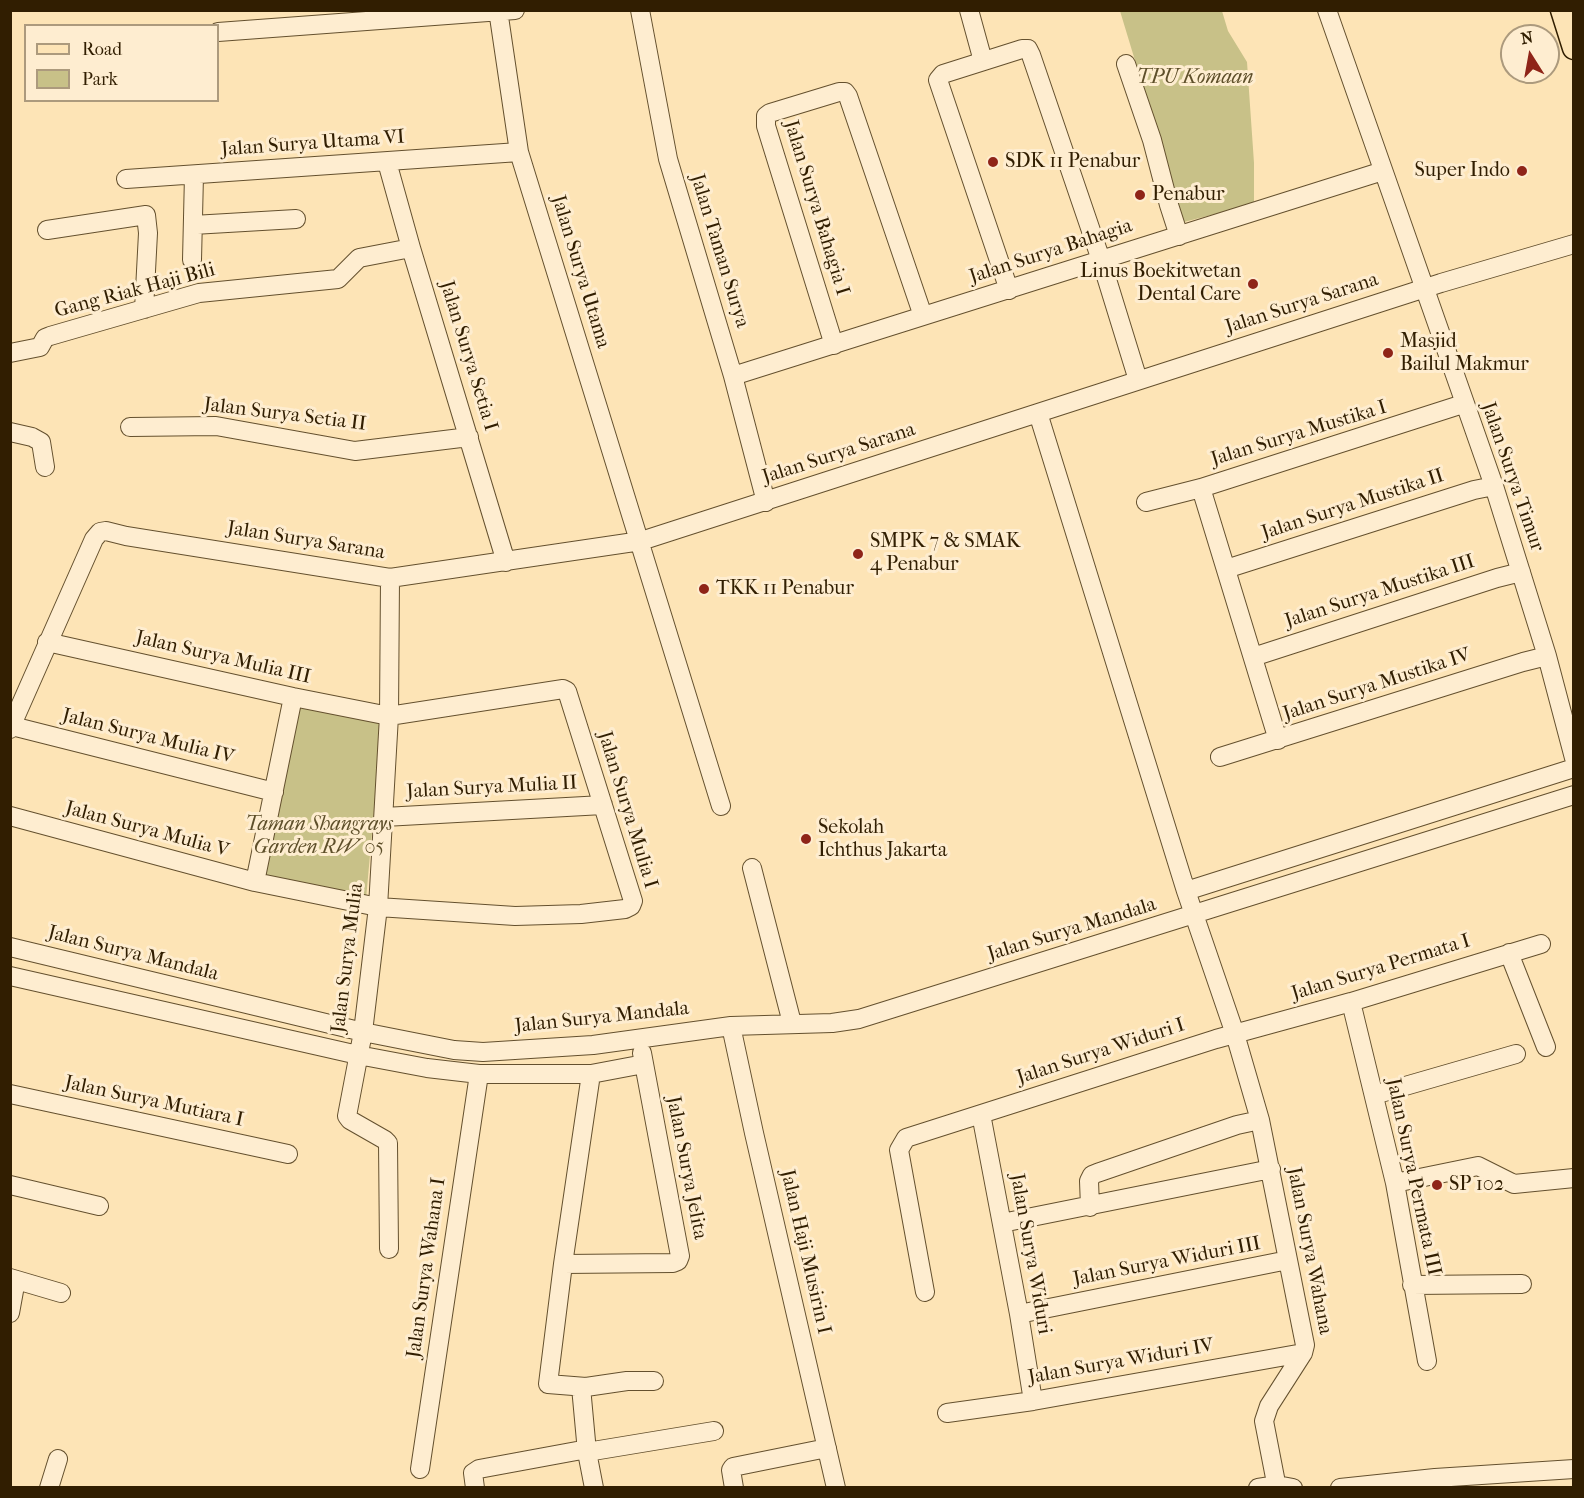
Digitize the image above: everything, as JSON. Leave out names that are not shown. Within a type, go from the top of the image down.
[{"type":"main road","points":[[1562,10],[1574,48]]},
{"type":"street","name":"Jalan Taman Surya","points":[[640,10],[668,159],[733,376],[766,501]]},
{"type":"street","points":[[969,10],[983,61]]},
{"type":"street","name":"Jalan Surya Timur","points":[[1327,10],[1425,288],[1463,404],[1494,486],[1547,656],[1574,758]]},
{"type":"street","points":[[219,32],[504,11]]},
{"type":"street","name":"Jalan Surya Utama","points":[[504,11],[519,152],[722,806]]},
{"type":"street","points":[[1009,290],[938,80],[943,74],[1028,49],[1101,260],[1138,380]]},
{"type":"street","points":[[1126,64],[1152,140],[1179,236]]},
{"type":"street","name":"Jalan Surya Bahagia I","points":[[834,345],[766,126],[766,116],[780,110],[839,92],[845,92],[848,96],[923,316]]},
{"type":"street","name":"Jalan Surya Utama VI","points":[[126,179],[519,152]]},
{"type":"street","name":"Jalan Surya Setia I","points":[[387,162],[506,562]]},
{"type":"street","name":"Jalan Surya Bahagia","points":[[733,376],[1383,171]]},
{"type":"street","points":[[192,260],[194,175]]},
{"type":"street","points":[[46,230],[146,215],[148,233],[144,309]]},
{"type":"street","points":[[193,225],[296,219]]},
{"type":"street","name":"Jalan Surya Sarana","points":[[47,642],[94,539],[100,532],[106,531],[390,578],[641,541],[1425,288],[1574,244]]},
{"type":"street","name":"Gang Riak Haji Bili","points":[[10,353],[40,347],[45,338],[50,336],[213,291],[338,279],[359,258],[411,248]]},
{"type":"street","name":"Jalan Surya Mustika I","points":[[1146,502],[1201,488],[1463,404]]},
{"type":"street","points":[[1038,414],[1186,891],[1235,1034]]},
{"type":"street","name":"Jalan Surya Setia II","points":[[130,427],[216,426],[355,451],[469,437]]},
{"type":"street","points":[[10,432],[32,437],[41,442],[45,467]]},
{"type":"street","name":"Jalan Surya Mustika II","points":[[1226,569],[1474,490],[1494,486]]},
{"type":"street","points":[[1201,488],[1278,740]]},
{"type":"street","name":"Jalan Surya Mustika III","points":[[1253,657],[1521,572]]},
{"type":"street","name":"Jalan Surya Mulia","points":[[388,1249],[388,1143],[347,1116],[363,1032],[378,907],[389,716],[390,578]]},
{"type":"street","points":[[11,728],[47,642]]},
{"type":"street","name":"Jalan Surya Mulia III","points":[[47,642],[389,716]]},
{"type":"street","name":"Jalan Surya Mustika IV","points":[[1220,757],[1547,656]]},
{"type":"street","name":"Jalan Surya Mulia I","points":[[378,907],[514,916],[581,914],[626,909],[633,901],[567,691],[562,689],[389,716]]},
{"type":"street","points":[[255,882],[293,697]]},
{"type":"street","name":"Jalan Surya Mulia IV","points":[[11,728],[274,792]]},
{"type":"street","points":[[1186,891],[1574,768]]},
{"type":"street","name":"Jalan Surya Mandala","points":[[10,947],[425,1046],[483,1052],[640,1040],[731,1026],[832,1023],[859,1019],[1194,916],[1574,795]]},
{"type":"street","name":"Jalan Surya Mulia II","points":[[384,817],[603,805]]},
{"type":"street","name":"Jalan Surya Mulia V","points":[[10,816],[255,882],[378,907]]},
{"type":"street","points":[[1410,820],[1418,844]]},
{"type":"street","points":[[752,868],[792,1023]]},
{"type":"street","name":"Jalan Surya Permata I","points":[[1235,1034],[1351,1002],[1541,944]]},
{"type":"street","points":[[1509,953],[1546,1047]]},
{"type":"street","points":[[10,976],[358,1055],[427,1068],[478,1074],[591,1074],[644,1064]]},
{"type":"street","name":"Jalan Surya Permata III","points":[[1351,1002],[1395,1183],[1427,1361]]},
{"type":"street","name":"Jalan Haji Musirin I","points":[[731,1026],[836,1488]]},
{"type":"street","name":"Jalan Surya Widuri I","points":[[925,1292],[899,1150],[906,1138],[1235,1034]]},
{"type":"street","name":"Jalan Surya Wahana","points":[[1235,1034],[1260,1120],[1305,1345],[1303,1353],[1278,1390],[1264,1421],[1282,1487],[1258,1488]]},
{"type":"street","name":"Jalan Surya Jelita","points":[[563,1264],[673,1263],[678,1261],[680,1256],[640,1040]]},
{"type":"street","points":[[1374,1095],[1516,1054]]},
{"type":"street","name":"Jalan Surya Wahana I","points":[[420,1469],[478,1074]]},
{"type":"street","points":[[591,1074],[548,1384],[581,1387],[627,1381],[654,1381]]},
{"type":"street","name":"Jalan Surya Mutiara I","points":[[10,1094],[288,1154]]},
{"type":"street","name":"Jalan Surya Widuri","points":[[981,1114],[1033,1401]]},
{"type":"street","points":[[1090,1207],[1089,1181],[1092,1175],[1237,1125],[1260,1120]]},
{"type":"street","points":[[1395,1183],[1478,1166],[1514,1184],[1574,1178]]},
{"type":"street","points":[[1002,1223],[1271,1169]]},
{"type":"street","points":[[10,1185],[99,1206]]},
{"type":"street","name":"Jalan Surya Widuri III","points":[[1019,1314],[1288,1260]]},
{"type":"street","points":[[10,1313],[14,1279],[61,1293]]},
{"type":"street","points":[[1412,1286],[1522,1284]]},
{"type":"street","name":"Jalan Surya Widuri IV","points":[[947,1413],[1033,1401],[1303,1353]]},
{"type":"street","points":[[581,1387],[587,1452],[594,1488]]},
{"type":"street","points":[[475,1488],[473,1473],[479,1469],[582,1450],[587,1452],[714,1431]]},
{"type":"street","points":[[734,1488],[731,1470],[733,1467],[828,1448]]},
{"type":"street","points":[[49,1488],[58,1459]]},
{"type":"street","points":[[1340,1488],[1436,1483],[1574,1469]]},
{"type":"green space","name":"TPU Komaan","points":[[1120,11],[1222,11],[1228,31],[1247,62],[1254,163],[1254,204],[1184,222]]},
{"type":"green space","name":"Taman Shangrays Garden RW 05","points":[[294,707],[382,723],[366,899],[259,878]]},
{"type":"place","name":"SDK 11 Penabur","points":[[993,162]]},
{"type":"place","name":"Super Indo","points":[[1522,171]]},
{"type":"place","name":"Penabur","points":[[1140,195]]},
{"type":"place","name":"Linus Boekitwetan Dental Care","points":[[1253,284]]},
{"type":"place","name":"Masjid Bailul Makmur","points":[[1388,353]]},
{"type":"place","name":"SMPK 7 & SMAK 4 Penabur","points":[[858,554]]},
{"type":"place","name":"TKK 11 Penabur","points":[[704,589]]},
{"type":"place","name":"Sekolah Ichthus Jakarta","points":[[806,839]]},
{"type":"place","name":"SP 102","points":[[1437,1185]]}]
